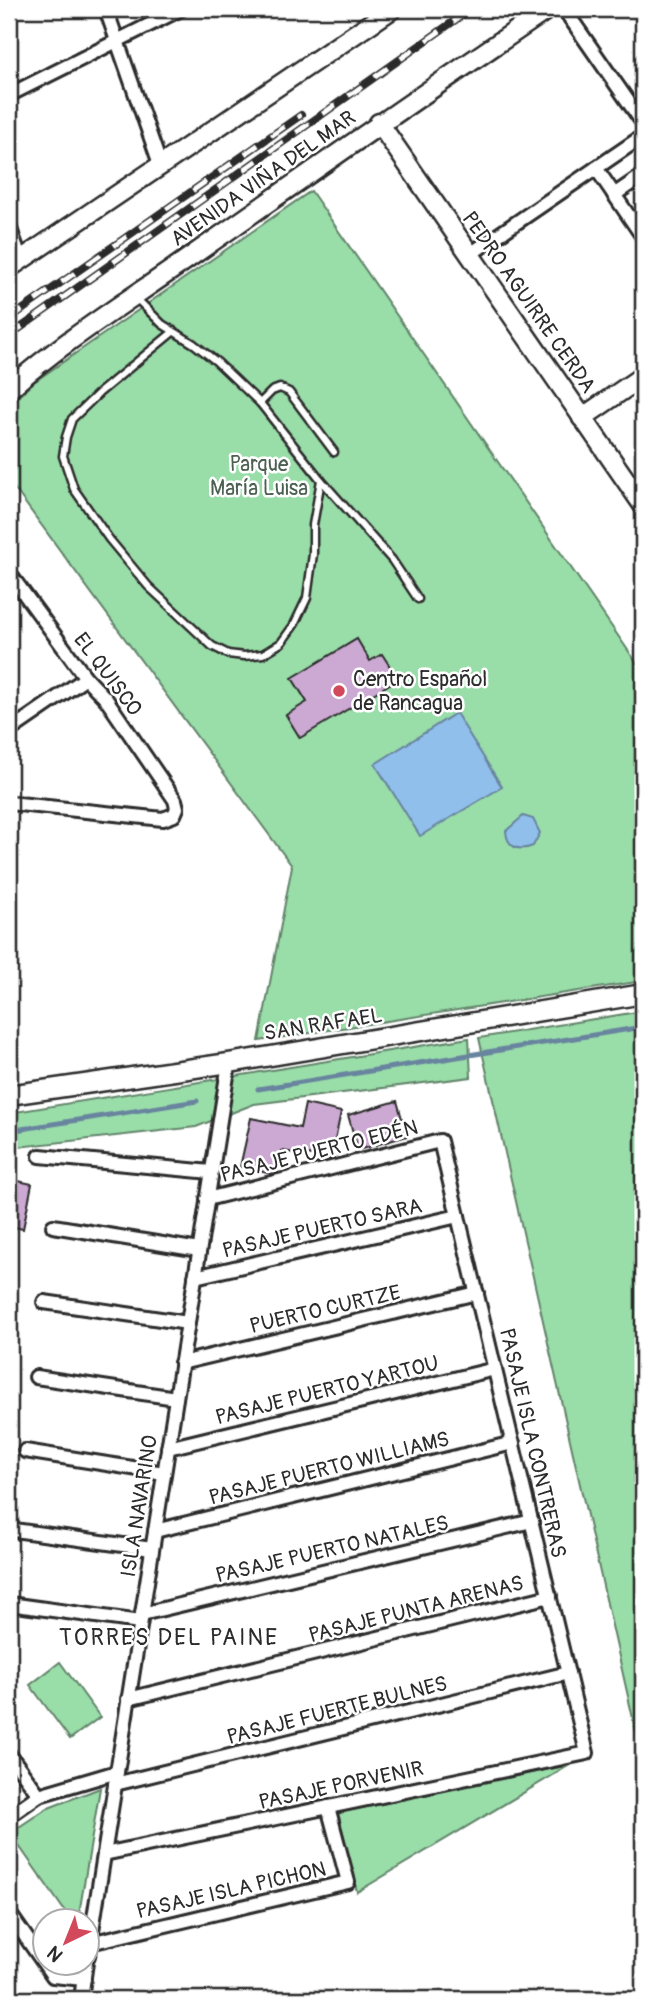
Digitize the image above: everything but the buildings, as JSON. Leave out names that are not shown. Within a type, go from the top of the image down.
[{"type":"street","points":[[106,9],[161,167]]},
{"type":"street","points":[[9,95],[181,9]]},
{"type":"street","points":[[9,226],[15,264],[161,167],[372,14],[392,9]]},
{"type":"street","name":"AVENIDA VIÑA DEL MAR","points":[[9,389],[74,336],[134,297],[379,123],[548,9]]},
{"type":"street","points":[[564,9],[643,122]]},
{"type":"street","name":"PEDRO AGUIRRE CERDA","points":[[379,123],[643,505]]},
{"type":"street","points":[[470,255],[643,136]]},
{"type":"street","points":[[596,168],[643,237]]},
{"type":"street","points":[[614,195],[643,175]]},
{"type":"street","points":[[582,418],[643,376]]},
{"type":"street","name":"EL QUISCO","points":[[9,573],[86,678],[106,699],[175,800],[176,812],[163,819],[9,803]]},
{"type":"street","points":[[9,731],[86,678]]},
{"type":"street","name":"SAN RAFAEL","points":[[9,1095],[229,1063],[643,994]]},
{"type":"street","name":"ISLA NAVARINO","points":[[95,1906],[229,1063]]},
{"type":"street","name":"PASAJE PUERTO EDÉN","points":[[207,1199],[440,1142]]},
{"type":"street","name":"PASAJE ISLA CONTRERAS","points":[[440,1142],[587,1753]]},
{"type":"street","points":[[40,1156],[211,1172]]},
{"type":"street","name":"PASAJE PUERTO SARA","points":[[195,1277],[458,1216]]},
{"type":"street","points":[[53,1226],[199,1250]]},
{"type":"street","name":"PUERTO CURTZE","points":[[181,1363],[477,1293]]},
{"type":"street","points":[[44,1302],[188,1324]]},
{"type":"street","name":"PASAJE PUERTO YARTOU","points":[[168,1448],[495,1369]]},
{"type":"street","points":[[36,1377],[176,1398]]},
{"type":"street","name":"PASAJE PUERTO WILLIAMS","points":[[155,1531],[513,1443]]},
{"type":"street","points":[[25,1451],[164,1473]]},
{"type":"street","name":"PASAJE PUERTO NATALES","points":[[141,1618],[531,1521]]},
{"type":"street","points":[[14,1530],[152,1549]]},
{"type":"street","name":"PASAJE PUNTA ARENAS","points":[[128,1699],[550,1596]]},
{"type":"street","points":[[9,1604],[141,1618]]},
{"type":"street","name":"PASAJE FUERTE BULNES","points":[[9,1816],[39,1795],[568,1673]]},
{"type":"street","name":"PASAJE PORVENIR","points":[[103,1854],[587,1753]]},
{"type":"street","points":[[9,1755],[39,1795]]},
{"type":"street","name":"PASAJE ISLA PICHON","points":[[102,1947],[348,1882],[328,1807]]},
{"type":"street","points":[[9,1913],[53,1976],[84,1979]]},
{"type":"street","points":[[81,1999],[84,1976]]},
{"type":"lane","points":[[134,297],[173,332],[217,362],[260,403],[321,481],[392,560],[418,599]]},
{"type":"lane","points":[[173,332],[72,419],[63,456],[74,489],[108,539],[148,586],[212,646],[229,654],[263,654],[281,643],[294,625],[307,598],[313,554],[313,525],[321,481]]},
{"type":"lane","points":[[260,403],[272,391],[281,388],[289,392],[334,452]]},
{"type":"green space","name":"Parque María Luisa","points":[[311,191],[643,672],[643,981],[259,1041],[292,866],[9,481],[9,405],[34,382]]},
{"type":"green space","points":[[643,1011],[643,1743],[639,1745],[479,1038]]},
{"type":"green space","points":[[469,1038],[471,1077],[254,1104],[196,1127],[9,1148],[9,1113]]},
{"type":"green space","points":[[60,1662],[100,1717],[70,1739],[30,1685]]},
{"type":"green space","points":[[570,1765],[357,1892],[338,1813]]},
{"type":"green space","points":[[100,1788],[80,1906],[61,1906],[10,1833],[46,1809]]},
{"type":"water","points":[[456,713],[502,787],[420,836],[375,764]]},
{"type":"water","points":[[523,816],[533,819],[540,833],[533,846],[518,848],[511,844],[506,831]]},
{"type":"waterway","points":[[258,1089],[643,1027]]},
{"type":"waterway","points":[[9,1131],[197,1101]]},
{"type":"railway","points":[[9,336],[471,9]]},
{"type":"railway","points":[[9,319],[301,115]]},
{"type":"place","name":"Centro Español de Rancagua","points":[[339,691]]},
{"type":"district","name":"TORRES DEL PAINE","points":[[169,1637]]}]
